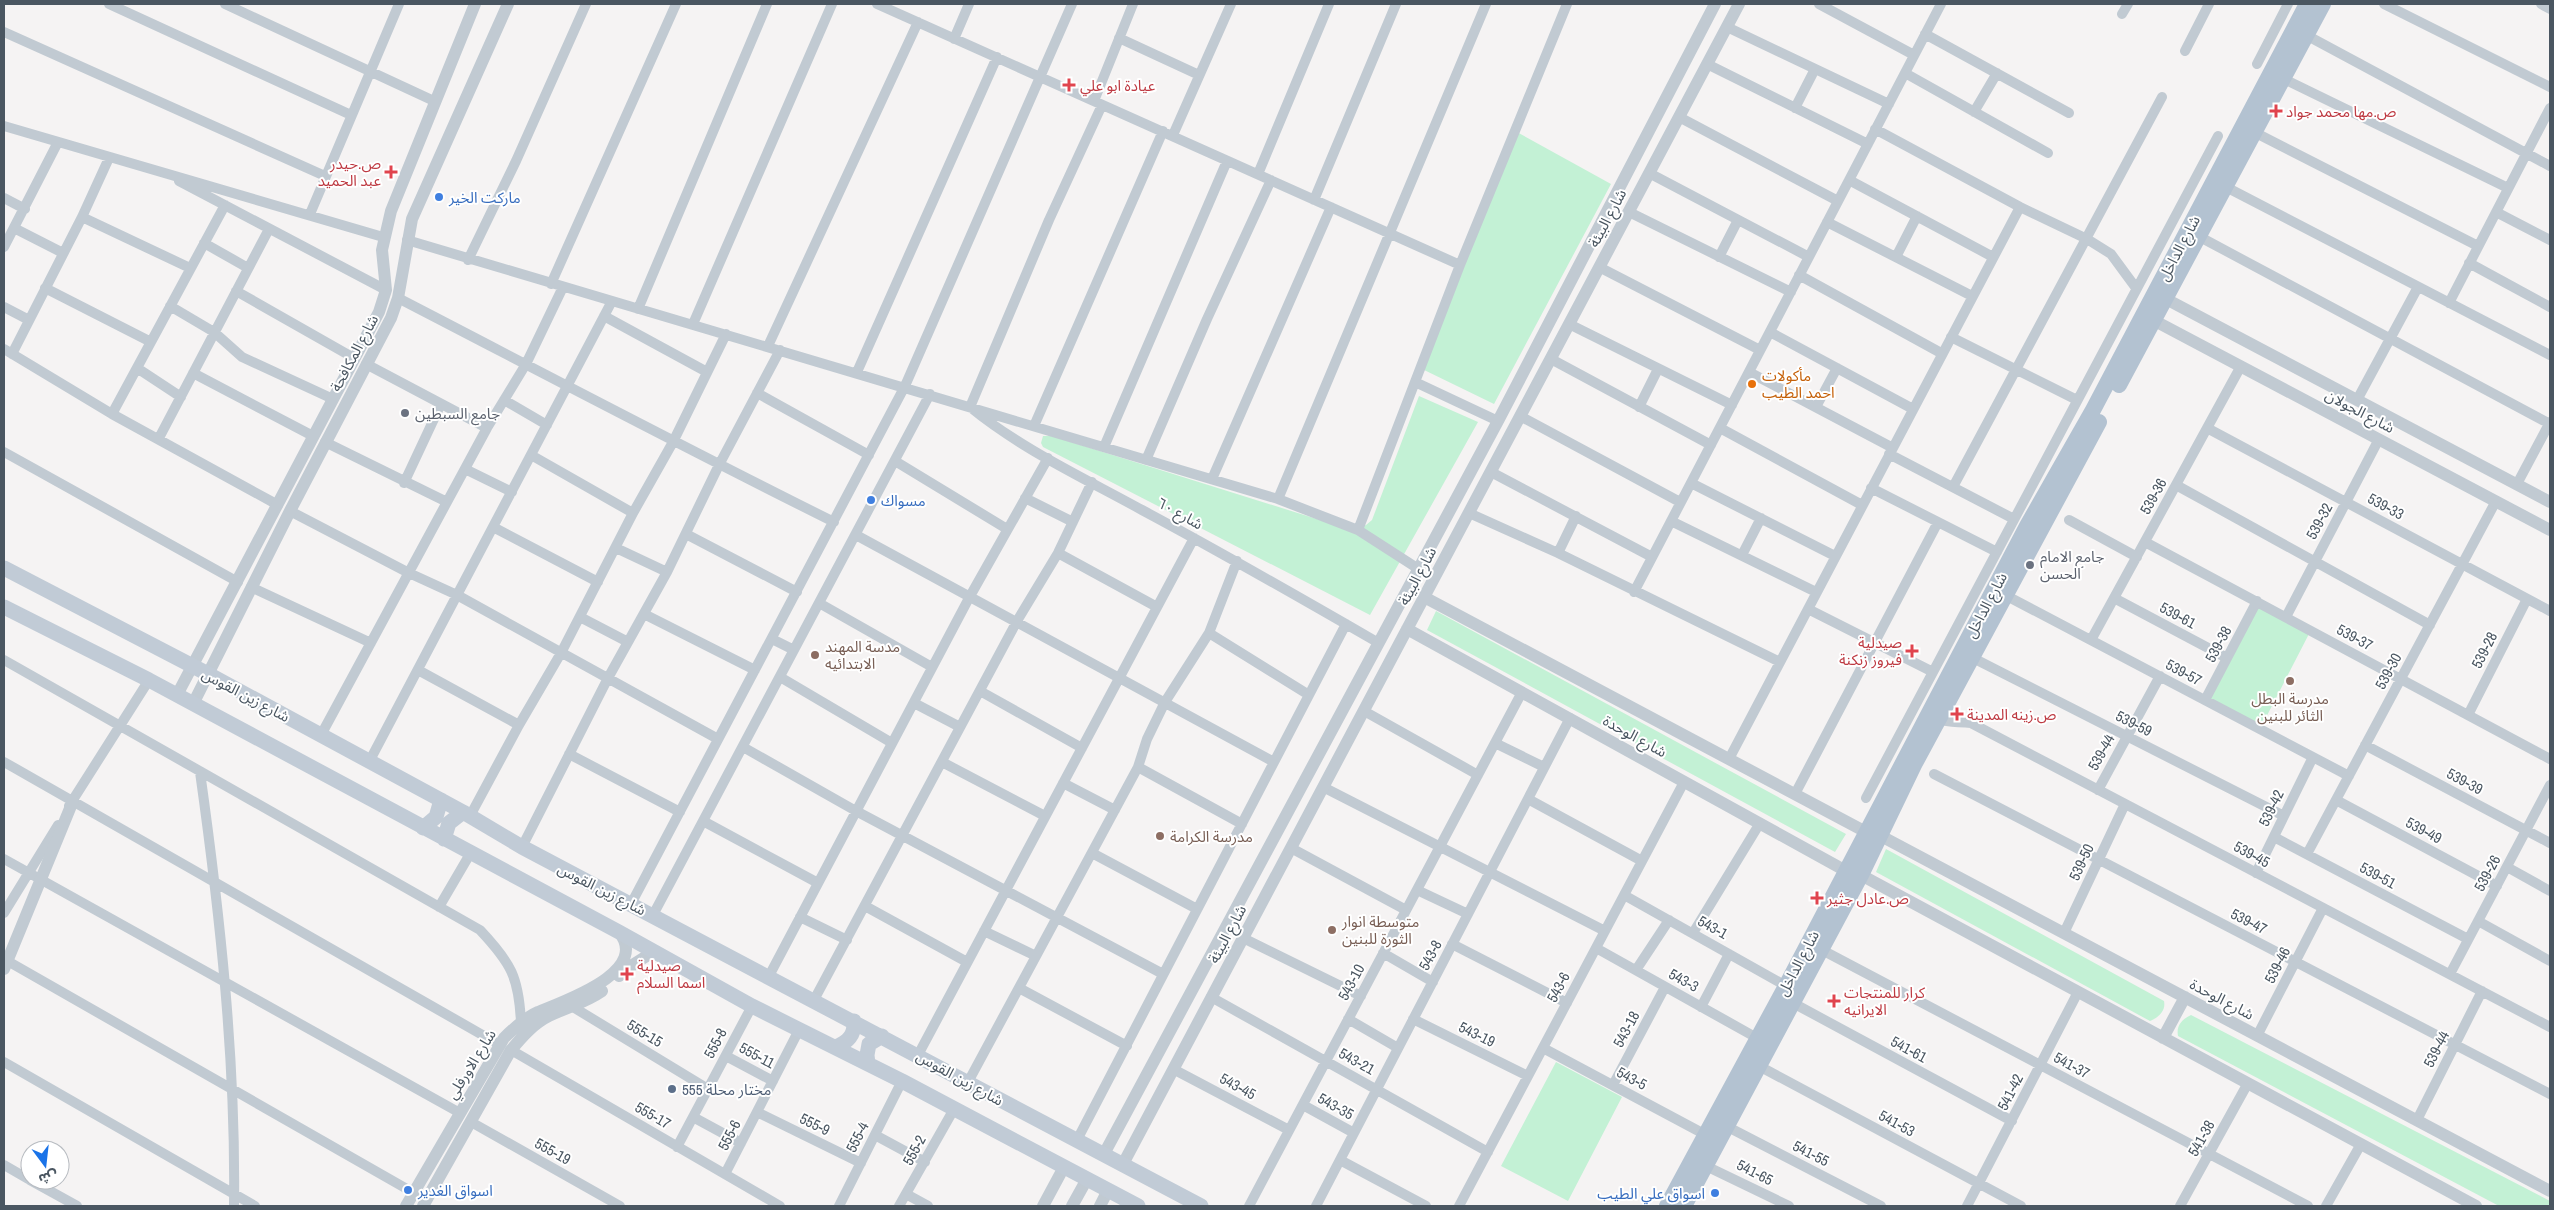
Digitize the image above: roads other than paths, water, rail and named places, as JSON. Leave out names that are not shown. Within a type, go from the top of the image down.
[{"type":"main road","name":"شارع الداخل","points":[[1684,1206],[1822,950],[1854,873],[1928,712],[2027,526],[2093,410],[2307,4]]},
{"type":"main road","name":"شارع الداخل","points":[[1928,712],[1971,657],[2155,321],[2282,78],[2323,4]]},
{"type":"main road","name":"شارع زين القوس","points":[[4,568],[208,674],[467,814],[522,847],[918,1055],[967,1084],[1123,1164],[1182,1202],[1201,1206]]},
{"type":"main road","name":"شارع زين القوس","points":[[4,607],[149,680],[470,854],[619,932],[752,1006],[800,1028],[1138,1206]]},
{"type":"main road","points":[[423,828],[436,817],[441,800]]},
{"type":"main road","points":[[444,840],[449,823],[467,814]]},
{"type":"main road","name":"شارع الداخل","points":[[1667,1206],[1786,986],[1854,873]]},
{"type":"main road","points":[[836,1047],[847,1042],[854,1030],[854,1021]]},
{"type":"main road","points":[[868,1064],[869,1044],[882,1036]]},
{"type":"street","points":[[109,4],[350,115]]},
{"type":"street","points":[[225,4],[434,101]]},
{"type":"street","points":[[310,214],[369,70],[399,4]]},
{"type":"street","name":"شارع المكافحة","points":[[193,704],[250,587],[313,436],[379,312],[386,290],[382,262],[384,236],[390,211],[475,4]]},
{"type":"street","name":"شارع المكافحة","points":[[177,696],[238,582],[325,442],[391,318],[398,298],[407,240],[417,209],[508,4]]},
{"type":"street","points":[[468,260],[516,161],[586,4]]},
{"type":"street","points":[[551,284],[676,4]]},
{"type":"street","points":[[638,309],[766,4]]},
{"type":"street","points":[[693,324],[832,4]]},
{"type":"street","points":[[877,4],[1460,265]]},
{"type":"street","points":[[954,39],[968,4]]},
{"type":"street","points":[[631,904],[905,386],[1072,4]]},
{"type":"street","points":[[970,407],[1098,103],[1119,38],[1133,4]]},
{"type":"street","points":[[1034,426],[1168,133],[1199,75],[1231,4]]},
{"type":"street","points":[[1258,174],[1329,4]]},
{"type":"street","points":[[1314,200],[1396,4]]},
{"type":"street","points":[[1278,499],[1486,4]]},
{"type":"street","points":[[1358,530],[1460,265],[1567,4]]},
{"type":"street","name":"شارع البيئة","points":[[1104,1154],[1322,744],[1498,421],[1604,214],[1715,4]]},
{"type":"street","name":"شارع البيئة","points":[[1123,1164],[1739,4]]},
{"type":"street","points":[[1819,4],[1914,55]]},
{"type":"street","points":[[1634,592],[1941,4]]},
{"type":"street","points":[[2122,14],[2128,4]]},
{"type":"street","points":[[2185,51],[2209,4]]},
{"type":"street","points":[[2256,64],[2288,4]]},
{"type":"street","points":[[2384,4],[2550,87]]},
{"type":"street","points":[[2541,4],[2550,9]]},
{"type":"street","points":[[768,346],[918,22]]},
{"type":"street","points":[[1727,27],[1889,104]]},
{"type":"street","points":[[4,32],[325,176]]},
{"type":"street","points":[[1925,34],[2069,113]]},
{"type":"street","points":[[2306,35],[2550,166]]},
{"type":"street","points":[[1119,38],[1199,75]]},
{"type":"street","points":[[857,372],[997,58]]},
{"type":"street","points":[[1707,64],[1868,144]]},
{"type":"street","points":[[1795,108],[1815,69]]},
{"type":"street","points":[[1974,112],[1996,73]]},
{"type":"street","points":[[1905,74],[2048,153]]},
{"type":"street","points":[[2282,78],[2508,188]]},
{"type":"street","points":[[1953,487],[2162,97]]},
{"type":"street","points":[[2449,303],[2550,108]]},
{"type":"street","points":[[1679,117],[1838,201]]},
{"type":"street","points":[[4,126],[109,158],[384,236]]},
{"type":"street","points":[[1876,129],[2020,206],[2087,239],[2111,254],[2136,288]]},
{"type":"street","points":[[2254,132],[2478,246]]},
{"type":"street","points":[[1866,798],[1928,712],[1933,672],[2218,136]]},
{"type":"street","points":[[4,247],[58,142]]},
{"type":"street","points":[[109,158],[64,253],[29,320],[8,352],[112,414],[284,508],[409,573],[457,595],[718,739]]},
{"type":"street","points":[[1104,447],[1227,160]]},
{"type":"street","points":[[158,171],[386,290]]},
{"type":"street","points":[[1649,173],[1809,257]]},
{"type":"street","points":[[1146,460],[1206,319],[1271,180]]},
{"type":"street","points":[[1849,180],[1993,256]]},
{"type":"street","points":[[2226,186],[2550,355]]},
{"type":"street","points":[[4,198],[24,209]]},
{"type":"street","points":[[112,414],[225,205]]},
{"type":"street","points":[[1729,759],[2020,206]]},
{"type":"street","points":[[1212,479],[1331,207]]},
{"type":"street","points":[[1629,212],[1790,292]]},
{"type":"street","points":[[2496,212],[2550,240]]},
{"type":"street","points":[[1604,214],[1622,224]]},
{"type":"street","points":[[1896,257],[1917,216]]},
{"type":"street","points":[[82,217],[190,268]]},
{"type":"street","points":[[1719,257],[1738,220]]},
{"type":"street","points":[[1827,222],[1972,296]]},
{"type":"street","points":[[14,228],[64,253]]},
{"type":"street","points":[[159,438],[270,229]]},
{"type":"street","points":[[2200,236],[2550,423],[2517,484]]},
{"type":"street","points":[[407,240],[468,260],[905,386],[1278,499],[1358,530],[1417,568]]},
{"type":"street","points":[[204,243],[248,268]]},
{"type":"street","points":[[2158,248],[2175,256]]},
{"type":"street","points":[[2469,263],[2550,307]]},
{"type":"street","points":[[1599,267],[1760,350]]},
{"type":"street","points":[[1799,275],[1942,353]]},
{"type":"street","points":[[321,736],[464,469],[526,364],[563,287]]},
{"type":"street","points":[[2358,400],[2418,287]]},
{"type":"street","points":[[45,288],[150,342]]},
{"type":"street","points":[[236,291],[354,358]]},
{"type":"street","points":[[398,298],[568,385],[674,442],[834,522]]},
{"type":"street","name":"شارع الجولان","points":[[2166,300],[2550,502]]},
{"type":"street","points":[[370,762],[612,301]]},
{"type":"street","points":[[4,306],[29,320]]},
{"type":"street","points":[[170,306],[214,332],[242,356],[333,399]]},
{"type":"street","points":[[604,316],[707,372]]},
{"type":"street","name":"شارع الجولان","points":[[2155,321],[2550,530]]},
{"type":"street","points":[[1569,324],[1732,405]]},
{"type":"street","points":[[1770,332],[1913,409]]},
{"type":"street","points":[[467,814],[561,653],[633,513],[674,442],[726,334]]},
{"type":"street","points":[[1951,336],[2077,400]]},
{"type":"street","points":[[522,847],[608,678],[667,572],[719,465],[780,350]]},
{"type":"street","points":[[1551,359],[1711,445]]},
{"type":"street","points":[[366,364],[487,428]]},
{"type":"street","name":"539-36","points":[[2091,640],[2241,366]]},
{"type":"street","points":[[137,368],[180,397]]},
{"type":"street","points":[[1816,407],[1836,368]]},
{"type":"street","points":[[1639,407],[1658,369]]},
{"type":"street","points":[[1749,372],[1816,407],[1953,487],[2014,519]]},
{"type":"street","points":[[193,373],[313,436]]},
{"type":"street","points":[[1414,382],[1498,421]]},
{"type":"street","points":[[757,393],[869,455]]},
{"type":"street","points":[[653,915],[930,394]]},
{"type":"street","points":[[504,400],[547,425]]},
{"type":"street","points":[[404,483],[441,404]]},
{"type":"street","name":"شارع ٦٠","points":[[970,407],[988,422],[1048,458],[1237,561],[1377,642]]},
{"type":"street","points":[[1520,416],[1680,502]]},
{"type":"street","points":[[1720,428],[1862,504]]},
{"type":"street","name":"539-33","points":[[2207,428],[2550,611]]},
{"type":"street","name":"539-32","points":[[2286,617],[2379,439]]},
{"type":"street","points":[[325,442],[404,483],[447,502]]},
{"type":"street","points":[[4,452],[238,582]]},
{"type":"street","points":[[531,455],[633,513]]},
{"type":"street","points":[[769,976],[969,598],[1048,458]]},
{"type":"street","points":[[895,461],[1007,529]]},
{"type":"street","points":[[464,469],[512,492]]},
{"type":"street","points":[[1490,472],[1652,557]]},
{"type":"street","points":[[814,1000],[1017,621],[1058,553],[1092,482]]},
{"type":"street","points":[[1691,482],[1835,556]]},
{"type":"street","points":[[2176,485],[2430,625]]},
{"type":"street","points":[[1871,488],[1937,524],[1996,552]]},
{"type":"street","points":[[1025,498],[1072,522]]},
{"type":"street","name":"539-30","points":[[2307,854],[2496,501]]},
{"type":"street","points":[[1469,513],[1558,553],[1634,592],[1780,662]]},
{"type":"street","points":[[1558,553],[1576,516]]},
{"type":"street","points":[[1742,555],[1761,518]]},
{"type":"street","points":[[2069,520],[2137,557]]},
{"type":"street","points":[[1671,521],[1816,592]]},
{"type":"street","points":[[1795,794],[1937,524]]},
{"type":"street","points":[[493,528],[598,582]]},
{"type":"street","points":[[686,534],[797,592]]},
{"type":"street","points":[[856,535],[969,598],[1017,621],[1120,676],[1274,762]]},
{"type":"street","points":[[918,1055],[1194,538]]},
{"type":"street","name":"539-37","points":[[2145,542],[2550,759]]},
{"type":"street","points":[[616,548],[667,572]]},
{"type":"street","points":[[1058,553],[1158,607]]},
{"type":"street","points":[[967,1084],[1138,767],[1147,739],[1165,702],[1209,633],[1237,561]]},
{"type":"street","points":[[250,587],[371,643]]},
{"type":"street","name":"539-57","points":[[2005,595],[2349,776]]},
{"type":"street","name":"شارع الوحدة","points":[[1424,597],[2550,1191]]},
{"type":"street","name":"539-61","points":[[2114,598],[2227,658]]},
{"type":"street","name":"539-28","points":[[2468,714],[2527,599]]},
{"type":"street","name":"539-38","points":[[2205,700],[2257,602]]},
{"type":"street","points":[[819,603],[932,667]]},
{"type":"street","points":[[1808,609],[1873,644],[1933,672]]},
{"type":"street","points":[[644,614],[755,670]]},
{"type":"street","points":[[580,617],[628,642]]},
{"type":"street","points":[[1076,1140],[1127,1046],[1346,624]]},
{"type":"street","name":"شارع الوحدة","points":[[1407,629],[1684,782],[2476,1206]]},
{"type":"street","points":[[1209,633],[1309,695]]},
{"type":"street","points":[[772,639],[794,650]]},
{"type":"street","name":"539-59","points":[[1971,657],[2284,816]]},
{"type":"street","points":[[4,660],[480,930],[510,967],[517,984],[525,1026]]},
{"type":"street","points":[[418,670],[518,725]]},
{"type":"street","name":"539-44","points":[[2098,790],[2160,676]]},
{"type":"street","points":[[780,677],[892,743]]},
{"type":"street","points":[[4,913],[149,680]]},
{"type":"street","points":[[980,691],[1082,748]]},
{"type":"street","name":"543-10","points":[[1249,1206],[1522,692]]},
{"type":"street","points":[[914,703],[960,728]]},
{"type":"street","points":[[1364,710],[1478,776]]},
{"type":"street","name":"539-45","points":[[1928,712],[1948,723],[1960,720],[1971,723],[2550,1027]]},
{"type":"street","name":"543-8","points":[[1316,1206],[1570,718]]},
{"type":"street","points":[[1322,744],[1341,754]]},
{"type":"street","points":[[1495,744],[1544,767]]},
{"type":"street","name":"539-39","points":[[2366,745],[2550,843]]},
{"type":"street","points":[[743,747],[856,811],[903,834],[1163,974]]},
{"type":"street","points":[[569,754],[680,812]]},
{"type":"street","name":"539-42","points":[[2256,873],[2313,757]]},
{"type":"street","name":"555-17","points":[[4,762],[780,1206]]},
{"type":"street","points":[[942,762],[1046,816]]},
{"type":"street","points":[[1138,767],[1242,824]]},
{"type":"street","points":[[200,772],[216,883],[224,981],[232,1089],[234,1206]]},
{"type":"street","name":"539-47","points":[[1934,774],[2550,1094]]},
{"type":"street","name":"543-6","points":[[1459,1206],[1684,782]]},
{"type":"street","points":[[1063,783],[1115,810]]},
{"type":"street","points":[[1324,786],[1439,848],[1490,872],[1605,932]]},
{"type":"street","name":"539-26","points":[[2450,974],[2550,786]]},
{"type":"street","points":[[1528,799],[1642,861]]},
{"type":"street","name":"539-49","points":[[2336,800],[2497,886]]},
{"type":"street","points":[[72,801],[42,880],[5,963],[414,1192]]},
{"type":"street","name":"539-50","points":[[2064,933],[2125,804]]},
{"type":"street","points":[[703,821],[818,882]]},
{"type":"street","points":[[1693,933],[1760,823]]},
{"type":"street","name":"539-51","points":[[2274,837],[2468,940]]},
{"type":"street","points":[[1291,848],[1406,910]]},
{"type":"street","points":[[1092,853],[1197,909]]},
{"type":"street","points":[[439,907],[470,854]]},
{"type":"street","points":[[4,859],[460,1113]]},
{"type":"street","points":[[2507,867],[2550,891]]},
{"type":"street","points":[[1417,890],[1468,914]]},
{"type":"street","name":"543-1","points":[[1624,894],[1786,986]]},
{"type":"street","points":[[865,906],[967,962]]},
{"type":"street","name":"539-46","points":[[2257,1036],[2323,908]]},
{"type":"street","points":[[800,917],[847,940]]},
{"type":"street","points":[[1636,970],[1669,920]]},
{"type":"street","points":[[2478,921],[2550,961]]},
{"type":"street","points":[[984,930],[1036,956]]},
{"type":"street","name":"شارع الاورفلي","points":[[406,1206],[460,1113],[505,1047],[525,1026],[550,1016],[571,1004],[622,963],[626,947],[619,932]]},
{"type":"street","points":[[1243,938],[1361,996]]},
{"type":"street","points":[[1452,944],[1567,1003]]},
{"type":"street","name":"543-3","points":[[1596,948],[1757,1038]]},
{"type":"street","name":"541-37","points":[[1822,950],[2308,1206]]},
{"type":"street","name":"شارع الاورفلي","points":[[571,1004],[601,992],[634,964],[653,952]]},
{"type":"street","points":[[1383,953],[1433,982]]},
{"type":"street","points":[[1701,1007],[1729,954]]},
{"type":"street","name":"543-18","points":[[1613,1085],[1665,987]]},
{"type":"street","points":[[1019,988],[1127,1046]]},
{"type":"street","name":"539-44","points":[[2417,1120],[2482,991]]},
{"type":"street","name":"541-42","points":[[1968,1206],[2078,992]]},
{"type":"street","name":"543-21","points":[[1212,997],[1488,1152]]},
{"type":"street","points":[[2163,1038],[2185,997]]},
{"type":"street","name":"541-61","points":[[1793,1003],[2012,1121]]},
{"type":"street","name":"555-15","points":[[571,1004],[708,1088]]},
{"type":"street","name":"555-8","points":[[677,1147],[752,1006]]},
{"type":"street","points":[[1348,1019],[1398,1048]]},
{"type":"street","name":"543-19","points":[[1413,1019],[1528,1076]]},
{"type":"street","name":"555-6","points":[[725,1174],[800,1028]]},
{"type":"street","name":"شارع الاورفلي","points":[[428,1205],[471,1122],[505,1047]]},
{"type":"street","name":"543-5","points":[[1543,1048],[1706,1135]]},
{"type":"street","name":"555-11","points":[[726,1056],[773,1081]]},
{"type":"street","points":[[4,1062],[255,1206]]},
{"type":"street","name":"541-53","points":[[1759,1066],[2021,1206]]},
{"type":"street","name":"543-45","points":[[1173,1069],[1290,1130]]},
{"type":"street","name":"555-4","points":[[844,1205],[861,1163],[902,1081]]},
{"type":"street","name":"541-38","points":[[2180,1206],[2248,1083]]},
{"type":"street","name":"543-35","points":[[1303,1105],[1354,1133]]},
{"type":"street","name":"555-2","points":[[899,1206],[954,1109]]},
{"type":"street","name":"555-9","points":[[757,1112],[861,1163]]},
{"type":"street","points":[[693,1117],[742,1143]]},
{"type":"street","name":"555-19","points":[[471,1122],[620,1206]]},
{"type":"street","name":"541-55","points":[[1726,1126],[1881,1206]]},
{"type":"street","points":[[875,1135],[924,1162]]},
{"type":"street","points":[[2326,1206],[2361,1144]]},
{"type":"street","points":[[1340,1160],[1426,1206]]},
{"type":"street","points":[[4,1165],[20,1174]]},
{"type":"street","name":"541-65","points":[[1706,1166],[1789,1206]]},
{"type":"street","points":[[1043,1206],[1064,1167]]},
{"type":"street","points":[[1072,1206],[1087,1179]]},
{"type":"street","points":[[48,1190],[77,1206]]},
{"type":"street","points":[[1100,1206],[1108,1190]]},
{"type":"street","points":[[906,1194],[928,1206]]},
{"type":"place","name":"عيادة ابو علي","points":[[1069,85]]},
{"type":"place","name":"ص.مها محمد جواد","points":[[2276,111]]},
{"type":"place","name":"ص.حيدر عبد الحميد","points":[[391,172]]},
{"type":"place","name":"ماركت الخير","points":[[439,197]]},
{"type":"place","name":"مأكولات احمد الطيب","points":[[1752,384]]},
{"type":"place","name":"جامع السبطين","points":[[405,413]]},
{"type":"place","name":"مسواك","points":[[871,500]]},
{"type":"place","name":"جامع الامام الحسن","points":[[2030,565]]},
{"type":"place","name":"صيدلية فيروز زنكنة","points":[[1912,651]]},
{"type":"place","name":"مدسة المهند الابتدائيه","points":[[815,655]]},
{"type":"place","name":"مدرسة البطل الثائر للبنين","points":[[2290,681]]},
{"type":"place","name":"ص.زينه المدينة","points":[[1957,714]]},
{"type":"place","name":"مدرسة الكرامة","points":[[1160,836]]},
{"type":"place","name":"ص.عادل جثير","points":[[1817,898]]},
{"type":"place","name":"متوسطة انوار الثورة للبنين","points":[[1332,930]]},
{"type":"place","name":"صيدلية اسما السلام","points":[[627,974]]},
{"type":"place","name":"كرار للمنتجات الايرانيه","points":[[1834,1001]]},
{"type":"place","name":"مختار محلة 555","points":[[672,1089]]},
{"type":"place","name":"اسواق الغدير","points":[[408,1190]]},
{"type":"place","name":"اسواق علي الطيب","points":[[1715,1193]]}]
